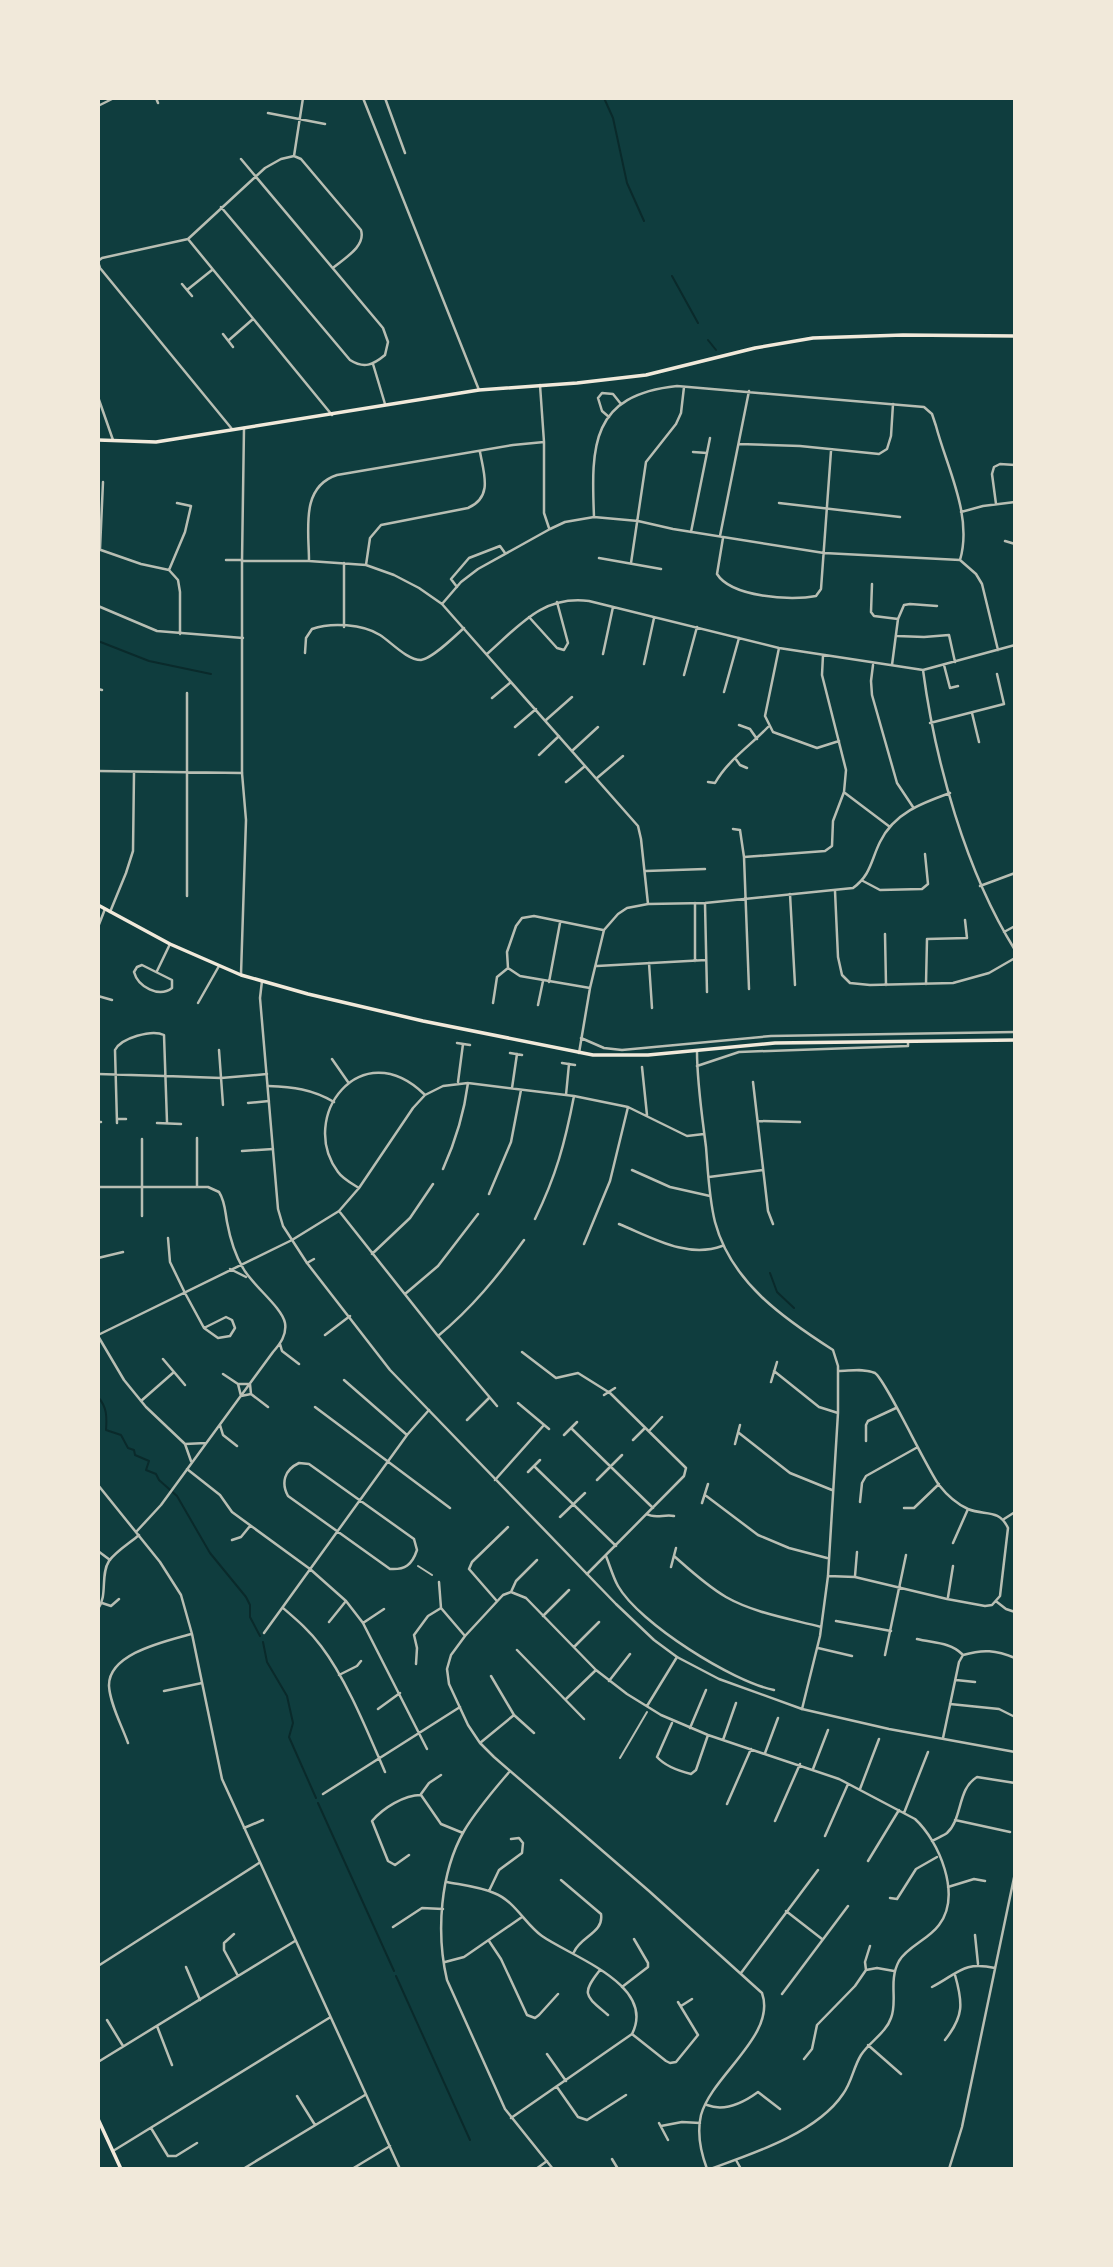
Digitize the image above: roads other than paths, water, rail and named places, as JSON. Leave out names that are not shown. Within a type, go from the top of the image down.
[{"type":"main road","points":[[98,440],[156,442],[479,390],[646,375],[755,348],[813,338],[923,335],[1015,337]]},
{"type":"main road","points":[[98,905],[170,944],[242,975],[423,1021],[579,1053],[629,1057],[775,1043],[1015,1040]]},
{"type":"main road","points":[[98,2119],[121,2169]]},
{"type":"street","points":[[98,106],[114,98]]},
{"type":"street","points":[[156,98],[158,103]]},
{"type":"street","points":[[294,156],[303,98]]},
{"type":"street","points":[[363,98],[479,390]]},
{"type":"street","points":[[385,98],[405,153]]},
{"type":"street","points":[[268,113],[325,124]]},
{"type":"street","points":[[232,429],[100,268],[98,262],[102,258],[188,239],[256,176],[277,160],[294,156],[301,159],[361,230],[361,244],[333,268]]},
{"type":"street","points":[[221,207],[347,358],[360,365],[373,364],[387,351],[386,332],[241,159]]},
{"type":"street","points":[[188,239],[332,415]]},
{"type":"street","points":[[187,290],[212,270]]},
{"type":"street","points":[[182,284],[192,296]]},
{"type":"street","points":[[229,340],[254,319]]},
{"type":"street","points":[[223,334],[233,347]]},
{"type":"street","points":[[373,364],[386,405]]},
{"type":"street","points":[[540,385],[544,442],[544,513],[550,529]]},
{"type":"street","points":[[631,564],[646,462],[676,424],[681,412],[684,387]]},
{"type":"street","points":[[594,517],[594,454],[598,438],[608,417],[621,404],[639,393],[660,388],[684,387],[924,407],[932,414],[961,512],[965,544],[960,561]]},
{"type":"street","points":[[749,391],[722,536],[717,574],[722,582],[739,590],[766,596],[816,596],[821,589],[831,451]]},
{"type":"street","points":[[608,417],[602,411],[598,398],[602,393],[613,394],[621,404]]},
{"type":"street","points":[[98,397],[113,441]]},
{"type":"street","points":[[738,444],[800,446],[879,454],[887,449],[891,436],[893,404]]},
{"type":"street","points":[[242,975],[246,820],[242,773],[244,428]]},
{"type":"street","points":[[691,532],[710,438]]},
{"type":"street","points":[[309,561],[310,503],[316,488],[326,480],[337,475],[544,442]]},
{"type":"street","points":[[366,565],[370,538],[381,525],[468,508],[480,501],[486,484],[480,452]]},
{"type":"street","points":[[693,452],[707,453]]},
{"type":"street","points":[[996,504],[992,474],[994,467],[1000,464],[1015,466]]},
{"type":"street","points":[[103,482],[99,549],[141,564],[169,570],[178,580],[180,634]]},
{"type":"street","points":[[961,512],[1015,502]]},
{"type":"street","points":[[169,570],[185,532],[191,506],[177,503]]},
{"type":"street","points":[[779,503],[900,517]]},
{"type":"street","points":[[442,604],[478,569],[565,522],[594,517],[638,521],[691,532],[824,552],[960,561],[976,574],[982,584],[998,650]]},
{"type":"street","points":[[1005,541],[1015,544]]},
{"type":"street","points":[[457,587],[451,579],[469,558],[500,546],[505,554]]},
{"type":"street","points":[[599,558],[661,569]]},
{"type":"street","points":[[226,560],[344,562],[366,565],[394,575],[442,604],[638,826],[648,904]]},
{"type":"street","points":[[344,562],[344,627]]},
{"type":"street","points":[[872,584],[871,612],[874,616],[898,619]]},
{"type":"street","points":[[487,654],[529,617],[557,601],[589,601],[779,648],[923,670],[1015,645]]},
{"type":"street","points":[[529,617],[559,650],[566,649],[568,643],[557,601]]},
{"type":"street","points":[[892,666],[898,619],[904,605],[937,606]]},
{"type":"street","points":[[98,606],[157,631],[243,638]]},
{"type":"street","points":[[603,654],[613,607]]},
{"type":"street","points":[[644,664],[654,618]]},
{"type":"street","points":[[305,653],[306,638],[312,629],[321,625],[366,628],[419,660],[429,657],[464,628]]},
{"type":"street","points":[[684,674],[698,626]]},
{"type":"street","points":[[897,636],[949,635],[955,662]]},
{"type":"street","points":[[724,692],[739,637]]},
{"type":"street","points":[[779,648],[765,716],[768,726],[773,732],[817,748],[839,741]]},
{"type":"street","points":[[744,857],[825,851],[832,846],[833,821],[844,792],[846,770],[822,675],[823,655]]},
{"type":"street","points":[[873,664],[871,681],[876,708],[897,783],[913,807]]},
{"type":"street","points":[[944,665],[950,688],[958,686]]},
{"type":"street","points":[[923,670],[930,723],[950,793],[981,886],[1015,950]]},
{"type":"street","points":[[930,723],[1004,705],[997,674]]},
{"type":"street","points":[[991,680],[998,679]]},
{"type":"street","points":[[492,698],[511,681]]},
{"type":"street","points":[[187,693],[187,895]]},
{"type":"street","points":[[546,720],[572,696]]},
{"type":"street","points":[[515,727],[536,709]]},
{"type":"street","points":[[972,713],[979,742]]},
{"type":"street","points":[[739,725],[750,729],[757,738]]},
{"type":"street","points":[[708,782],[715,783],[724,766],[768,726]]},
{"type":"street","points":[[572,750],[598,727]]},
{"type":"street","points":[[538,755],[560,736]]},
{"type":"street","points":[[597,778],[623,756]]},
{"type":"street","points":[[734,758],[747,768]]},
{"type":"street","points":[[566,782],[586,765]]},
{"type":"street","points":[[98,772],[242,773]]},
{"type":"street","points":[[98,927],[127,873],[133,851],[134,773]]},
{"type":"street","points":[[844,792],[890,827]]},
{"type":"street","points":[[579,1053],[590,988],[604,930],[626,908],[853,888],[863,881],[870,870],[880,841],[902,814],[950,793]]},
{"type":"street","points":[[733,829],[740,830],[744,857],[749,989]]},
{"type":"street","points":[[1015,835],[1015,846]]},
{"type":"street","points":[[863,881],[880,890],[922,889],[928,884],[925,854]]},
{"type":"street","points":[[645,871],[705,870]]},
{"type":"street","points":[[981,886],[1015,873]]},
{"type":"street","points":[[835,891],[838,957],[842,975],[850,983],[953,983],[989,973],[1015,958]]},
{"type":"street","points":[[790,894],[795,985]]},
{"type":"street","points":[[695,902],[695,961]]},
{"type":"street","points":[[705,903],[707,992]]},
{"type":"street","points":[[508,968],[507,952],[516,926],[522,918],[534,916],[604,930]]},
{"type":"street","points":[[926,984],[927,939],[967,938],[965,920]]},
{"type":"street","points":[[548,982],[560,922]]},
{"type":"street","points":[[1004,932],[1015,926]]},
{"type":"street","points":[[885,934],[886,985]]},
{"type":"street","points":[[157,971],[170,944]]},
{"type":"street","points":[[597,966],[706,960]]},
{"type":"street","points":[[649,963],[652,1007]]},
{"type":"street","points":[[142,965],[157,971],[172,980],[173,986],[170,990],[158,993],[140,984],[134,974],[136,967],[142,965]]},
{"type":"street","points":[[198,1003],[219,966]]},
{"type":"street","points":[[508,968],[520,976],[590,988]]},
{"type":"street","points":[[493,1003],[497,977],[508,968]]},
{"type":"street","points":[[262,981],[260,998],[268,1101],[278,1209],[283,1226],[307,1264],[390,1370],[495,1480],[645,1633],[677,1657],[741,1689],[802,1709],[889,1729],[1015,1752]]},
{"type":"street","points":[[538,1005],[543,981]]},
{"type":"street","points":[[98,996],[112,1000]]},
{"type":"street","points":[[126,1119],[117,1121],[115,1050],[117,1045],[160,1032],[164,1035],[167,1122]]},
{"type":"street","points":[[581,1038],[604,1048],[622,1050],[771,1036],[1015,1032]]},
{"type":"street","points":[[458,1082],[464,1038]]},
{"type":"street","points":[[697,1066],[738,1052],[908,1046],[908,1041]]},
{"type":"street","points":[[457,1043],[470,1045]]},
{"type":"street","points":[[219,1050],[223,1105]]},
{"type":"street","points":[[697,1051],[710,1196],[723,1245],[747,1281],[767,1303],[833,1350],[837,1371],[838,1413],[828,1576],[817,1648],[802,1709]]},
{"type":"street","points":[[510,1053],[517,1052],[522,1055]]},
{"type":"street","points":[[512,1088],[517,1052]]},
{"type":"street","points":[[332,1059],[348,1082]]},
{"type":"street","points":[[562,1063],[570,1062],[575,1065]]},
{"type":"street","points":[[566,1095],[570,1062]]},
{"type":"street","points":[[642,1067],[647,1115]]},
{"type":"street","points":[[359,1188],[341,1176],[327,1150],[326,1132],[334,1101],[348,1082],[371,1073],[391,1072],[408,1080],[425,1095]]},
{"type":"street","points":[[98,1074],[221,1078],[267,1074]]},
{"type":"street","points":[[191,1463],[185,1444],[141,1401],[117,1370],[98,1336],[292,1240],[339,1211],[359,1188],[412,1108],[425,1095],[437,1088],[458,1082],[574,1096],[628,1107],[687,1136],[704,1134]]},
{"type":"street","points":[[754,1082],[768,1211],[774,1224]]},
{"type":"street","points":[[443,1169],[461,1124],[468,1083]]},
{"type":"street","points":[[268,1086],[302,1088],[318,1092],[334,1101]]},
{"type":"street","points":[[489,1194],[511,1142],[521,1090]]},
{"type":"street","points":[[535,1219],[551,1186],[564,1148],[574,1096]]},
{"type":"street","points":[[248,1103],[268,1101]]},
{"type":"street","points":[[584,1244],[610,1181],[628,1107]]},
{"type":"street","points":[[757,1121],[790,1124],[800,1122]]},
{"type":"street","points":[[156,1123],[181,1124]]},
{"type":"street","points":[[197,1138],[197,1187]]},
{"type":"street","points":[[142,1139],[142,1216]]},
{"type":"street","points":[[242,1151],[273,1149]]},
{"type":"street","points":[[632,1170],[670,1187],[710,1196]]},
{"type":"street","points":[[709,1177],[763,1170]]},
{"type":"street","points":[[372,1254],[410,1218],[433,1184]]},
{"type":"street","points":[[98,1188],[214,1189],[222,1196],[233,1246],[240,1264],[249,1279],[283,1316],[286,1326],[280,1343],[152,1516],[138,1534],[110,1560],[102,1603],[98,1609]]},
{"type":"street","points":[[339,1211],[497,1406]]},
{"type":"street","points":[[405,1294],[438,1266],[478,1214]]},
{"type":"street","points":[[619,1224],[681,1248],[699,1251],[723,1245]]},
{"type":"street","points":[[168,1238],[170,1262],[204,1328],[218,1338],[230,1336],[235,1328],[232,1320],[226,1317],[204,1328]]},
{"type":"street","points":[[438,1336],[485,1292],[524,1240]]},
{"type":"street","points":[[98,1258],[123,1252]]},
{"type":"street","points":[[307,1264],[314,1259]]},
{"type":"street","points":[[230,1269],[249,1279]]},
{"type":"street","points":[[325,1335],[350,1316]]},
{"type":"street","points":[[280,1343],[282,1351],[299,1364]]},
{"type":"street","points":[[273,1352],[282,1351]]},
{"type":"street","points":[[522,1352],[555,1378],[578,1373],[610,1393],[685,1468],[684,1476],[587,1574]]},
{"type":"street","points":[[163,1359],[185,1385]]},
{"type":"street","points":[[771,1382],[777,1362]]},
{"type":"street","points":[[837,1371],[867,1370],[880,1377],[916,1447],[939,1484],[953,1500],[968,1509],[1004,1519],[1008,1528],[1001,1590],[997,1602]]},
{"type":"street","points":[[774,1371],[819,1407],[838,1413]]},
{"type":"street","points":[[141,1401],[174,1372]]},
{"type":"street","points":[[223,1374],[238,1384],[250,1384]]},
{"type":"street","points":[[344,1380],[407,1435]]},
{"type":"street","points":[[238,1384],[241,1396]]},
{"type":"street","points":[[250,1384],[251,1394],[268,1407]]},
{"type":"street","points":[[604,1395],[615,1388]]},
{"type":"street","points":[[241,1396],[251,1394]]},
{"type":"street","points":[[467,1420],[489,1398]]},
{"type":"street","points":[[518,1403],[549,1429]]},
{"type":"street","points":[[315,1407],[450,1508]]},
{"type":"street","points":[[866,1441],[868,1421],[896,1408]]},
{"type":"street","points":[[264,1633],[407,1435],[429,1410]]},
{"type":"street","points":[[633,1440],[662,1417]]},
{"type":"street","points":[[564,1435],[577,1422]]},
{"type":"street","points":[[220,1424],[223,1435],[237,1446]]},
{"type":"street","points":[[495,1480],[544,1425]]},
{"type":"street","points":[[735,1444],[740,1425]]},
{"type":"street","points":[[571,1428],[653,1508]]},
{"type":"street","points":[[739,1433],[790,1473],[832,1490]]},
{"type":"street","points":[[211,1436],[223,1435]]},
{"type":"street","points":[[185,1444],[206,1443]]},
{"type":"street","points":[[860,1502],[862,1483],[866,1476],[916,1447]]},
{"type":"street","points":[[597,1480],[622,1455]]},
{"type":"street","points":[[528,1472],[541,1460]]},
{"type":"street","points":[[299,1463],[309,1464],[361,1500],[414,1539],[417,1550],[412,1561],[402,1569],[390,1569],[288,1496],[283,1487],[284,1477],[293,1466],[299,1463]]},
{"type":"street","points":[[534,1466],[616,1546]]},
{"type":"street","points":[[187,1469],[220,1494],[232,1512],[310,1569],[346,1601],[363,1623],[427,1749]]},
{"type":"street","points":[[702,1503],[708,1484]]},
{"type":"street","points":[[904,1508],[914,1508],[939,1484]]},
{"type":"street","points":[[98,1485],[160,1562],[181,1595],[222,1779],[329,2018],[401,2169]]},
{"type":"street","points":[[560,1517],[585,1493]]},
{"type":"street","points":[[705,1495],[758,1535],[789,1548],[828,1558]]},
{"type":"street","points":[[953,1543],[968,1509]]},
{"type":"street","points":[[1004,1519],[1015,1512]]},
{"type":"street","points":[[647,1514],[654,1517],[665,1514],[674,1516]]},
{"type":"street","points":[[232,1540],[242,1537],[250,1525]]},
{"type":"street","points":[[496,1600],[469,1569],[472,1562],[508,1527]]},
{"type":"street","points":[[671,1567],[676,1548]]},
{"type":"street","points":[[98,1551],[110,1560]]},
{"type":"street","points":[[855,1577],[857,1552]]},
{"type":"street","points":[[885,1655],[906,1555]]},
{"type":"street","points":[[606,1556],[622,1592],[653,1623],[681,1645],[711,1663],[774,1690]]},
{"type":"street","points":[[674,1556],[697,1577],[729,1599],[821,1627]]},
{"type":"street","points":[[511,1592],[526,1598],[609,1681],[672,1722],[849,1783],[904,1813],[925,1828],[932,1841],[948,1887],[946,1913],[939,1925],[900,1959],[892,1982],[892,2017],[868,2045],[843,2094],[829,2111],[779,2144],[708,2169],[701,2147],[700,2123],[705,2105],[759,2029],[764,2014],[762,1993],[480,1742],[449,1684],[447,1669],[451,1655],[496,1600],[511,1592],[516,1581],[537,1560]]},
{"type":"street","points":[[412,1561],[432,1575]]},
{"type":"street","points":[[948,1599],[953,1566]]},
{"type":"street","points":[[828,1576],[855,1577],[985,1606],[997,1602]]},
{"type":"street","points":[[439,1582],[441,1608],[465,1636]]},
{"type":"street","points":[[543,1616],[569,1590]]},
{"type":"street","points":[[102,1603],[111,1606],[119,1599]]},
{"type":"street","points":[[328,1622],[346,1601]]},
{"type":"street","points":[[997,1602],[1015,1612]]},
{"type":"street","points":[[283,1608],[322,1646],[386,1772]]},
{"type":"street","points":[[416,1664],[414,1636],[428,1616],[441,1608]]},
{"type":"street","points":[[363,1623],[384,1609]]},
{"type":"street","points":[[836,1621],[891,1631]]},
{"type":"street","points":[[573,1647],[599,1622]]},
{"type":"street","points":[[128,1743],[109,1690],[109,1677],[141,1648],[191,1634]]},
{"type":"street","points":[[917,1639],[931,1644],[951,1645],[963,1655]]},
{"type":"street","points":[[817,1648],[852,1656]]},
{"type":"street","points":[[517,1650],[584,1719]]},
{"type":"street","points":[[943,1738],[959,1662],[963,1655],[978,1650],[994,1650],[1015,1658]]},
{"type":"street","points":[[609,1681],[630,1654]]},
{"type":"street","points":[[647,1706],[677,1657]]},
{"type":"street","points":[[339,1675],[361,1661]]},
{"type":"street","points":[[565,1699],[596,1670]]},
{"type":"street","points":[[491,1676],[514,1715],[534,1733]]},
{"type":"street","points":[[956,1680],[975,1682]]},
{"type":"street","points":[[164,1691],[202,1684]]},
{"type":"street","points":[[690,1728],[706,1690]]},
{"type":"street","points":[[378,1709],[400,1693]]},
{"type":"street","points":[[723,1740],[736,1703]]},
{"type":"street","points":[[950,1704],[999,1709],[1015,1717]]},
{"type":"street","points":[[323,1794],[460,1707]]},
{"type":"street","points":[[620,1758],[647,1712]]},
{"type":"street","points":[[480,1742],[514,1715]]},
{"type":"street","points":[[765,1753],[778,1718]]},
{"type":"street","points":[[672,1722],[657,1757],[662,1763],[684,1772],[691,1774],[696,1770],[708,1735]]},
{"type":"street","points":[[813,1769],[828,1730]]},
{"type":"street","points":[[860,1789],[879,1739]]},
{"type":"street","points":[[727,1804],[751,1749]]},
{"type":"street","points":[[904,1813],[928,1752]]},
{"type":"street","points":[[775,1821],[800,1764]]},
{"type":"street","points":[[510,1771],[480,1806],[463,1833],[447,1882],[443,1909],[443,1962],[453,1994],[511,2118],[553,2169]]},
{"type":"street","points":[[421,1795],[429,1783],[441,1775]]},
{"type":"street","points":[[932,1841],[948,1831],[972,1779],[977,1777],[1015,1783]]},
{"type":"street","points":[[825,1836],[849,1783]]},
{"type":"street","points":[[421,1795],[441,1824],[463,1833]]},
{"type":"street","points":[[409,1855],[395,1865],[388,1861],[372,1821],[378,1814],[402,1800],[421,1795]]},
{"type":"street","points":[[868,1861],[899,1810]]},
{"type":"street","points":[[244,1828],[263,1820]]},
{"type":"street","points":[[955,1820],[1010,1832]]},
{"type":"street","points":[[488,1891],[499,1870],[522,1853],[523,1843],[519,1838],[511,1839]]},
{"type":"street","points":[[890,1898],[897,1899],[916,1869],[938,1856]]},
{"type":"street","points":[[98,1966],[259,1863]]},
{"type":"street","points":[[741,1973],[818,1870]]},
{"type":"street","points":[[949,2169],[962,2127],[1015,1873]]},
{"type":"street","points":[[561,1880],[601,1914],[599,1928],[577,1944],[574,1952]]},
{"type":"street","points":[[948,1887],[974,1880],[985,1881]]},
{"type":"street","points":[[447,1882],[488,1891],[504,1898],[543,1937],[574,1952],[600,1970],[622,1987],[636,2005],[637,2021],[632,2034],[511,2118]]},
{"type":"street","points":[[782,1994],[848,1906]]},
{"type":"street","points":[[393,1927],[422,1908],[443,1909]]},
{"type":"street","points":[[786,1911],[822,1939]]},
{"type":"street","points":[[443,1962],[464,1957],[522,1917]]},
{"type":"street","points":[[234,1934],[224,1943],[224,1950],[238,1976]]},
{"type":"street","points":[[975,1935],[978,1964]]},
{"type":"street","points":[[622,1987],[648,1967],[634,1939]]},
{"type":"street","points":[[98,2062],[295,1941]]},
{"type":"street","points":[[489,1941],[501,1959],[527,2015],[535,2018],[558,1994]]},
{"type":"street","points":[[866,1970],[864,1962],[870,1946]]},
{"type":"street","points":[[932,1987],[955,1975],[964,1966],[978,1964],[995,1968]]},
{"type":"street","points":[[186,1967],[200,2000]]},
{"type":"street","points":[[804,2059],[811,2049],[817,2025],[855,1986],[866,1970],[877,1968],[895,1972]]},
{"type":"street","points":[[600,1970],[587,1986],[586,1992],[588,1998],[608,2015]]},
{"type":"street","points":[[945,2040],[955,2028],[960,2015],[961,1996],[955,1975]]},
{"type":"street","points":[[681,2006],[692,1999]]},
{"type":"street","points":[[632,2034],[666,2061],[676,2062],[698,2035],[678,2002]]},
{"type":"street","points":[[113,2151],[329,2018]]},
{"type":"street","points":[[107,2020],[122,2046]]},
{"type":"street","points":[[157,2026],[172,2065]]},
{"type":"street","points":[[868,2045],[901,2074]]},
{"type":"street","points":[[547,2054],[566,2081]]},
{"type":"street","points":[[557,2087],[582,2120],[587,2120],[626,2095]]},
{"type":"street","points":[[705,2105],[718,2109],[746,2101],[758,2092],[780,2109]]},
{"type":"street","points":[[243,2169],[365,2095]]},
{"type":"street","points":[[298,2096],[315,2125]]},
{"type":"street","points":[[668,2140],[660,2125],[700,2123]]},
{"type":"street","points":[[151,2128],[168,2156],[176,2156],[197,2143]]},
{"type":"street","points":[[352,2169],[390,2146]]},
{"type":"street","points":[[612,2160],[618,2169]]},
{"type":"street","points":[[736,2160],[741,2169]]},
{"type":"street","points":[[536,2169],[547,2161]]},
{"type":"waterway","points":[[604,98],[613,118],[627,183],[644,221]]},
{"type":"waterway","points":[[672,276],[698,323]]},
{"type":"waterway","points":[[708,340],[716,350]]},
{"type":"waterway","points":[[98,641],[149,661],[211,674]]},
{"type":"waterway","points":[[770,1273],[777,1292],[794,1308]]},
{"type":"waterway","points":[[98,1397],[106,1412],[106,1430],[121,1435],[135,1455],[149,1461],[146,1470],[156,1474],[177,1496],[210,1553],[246,1597],[250,1605],[250,1617],[260,1636]]},
{"type":"waterway","points":[[263,1642],[267,1662],[287,1696],[293,1723],[289,1737],[316,1798]]},
{"type":"waterway","points":[[318,1803],[394,1971]]},
{"type":"waterway","points":[[396,1976],[470,2140]]}]
